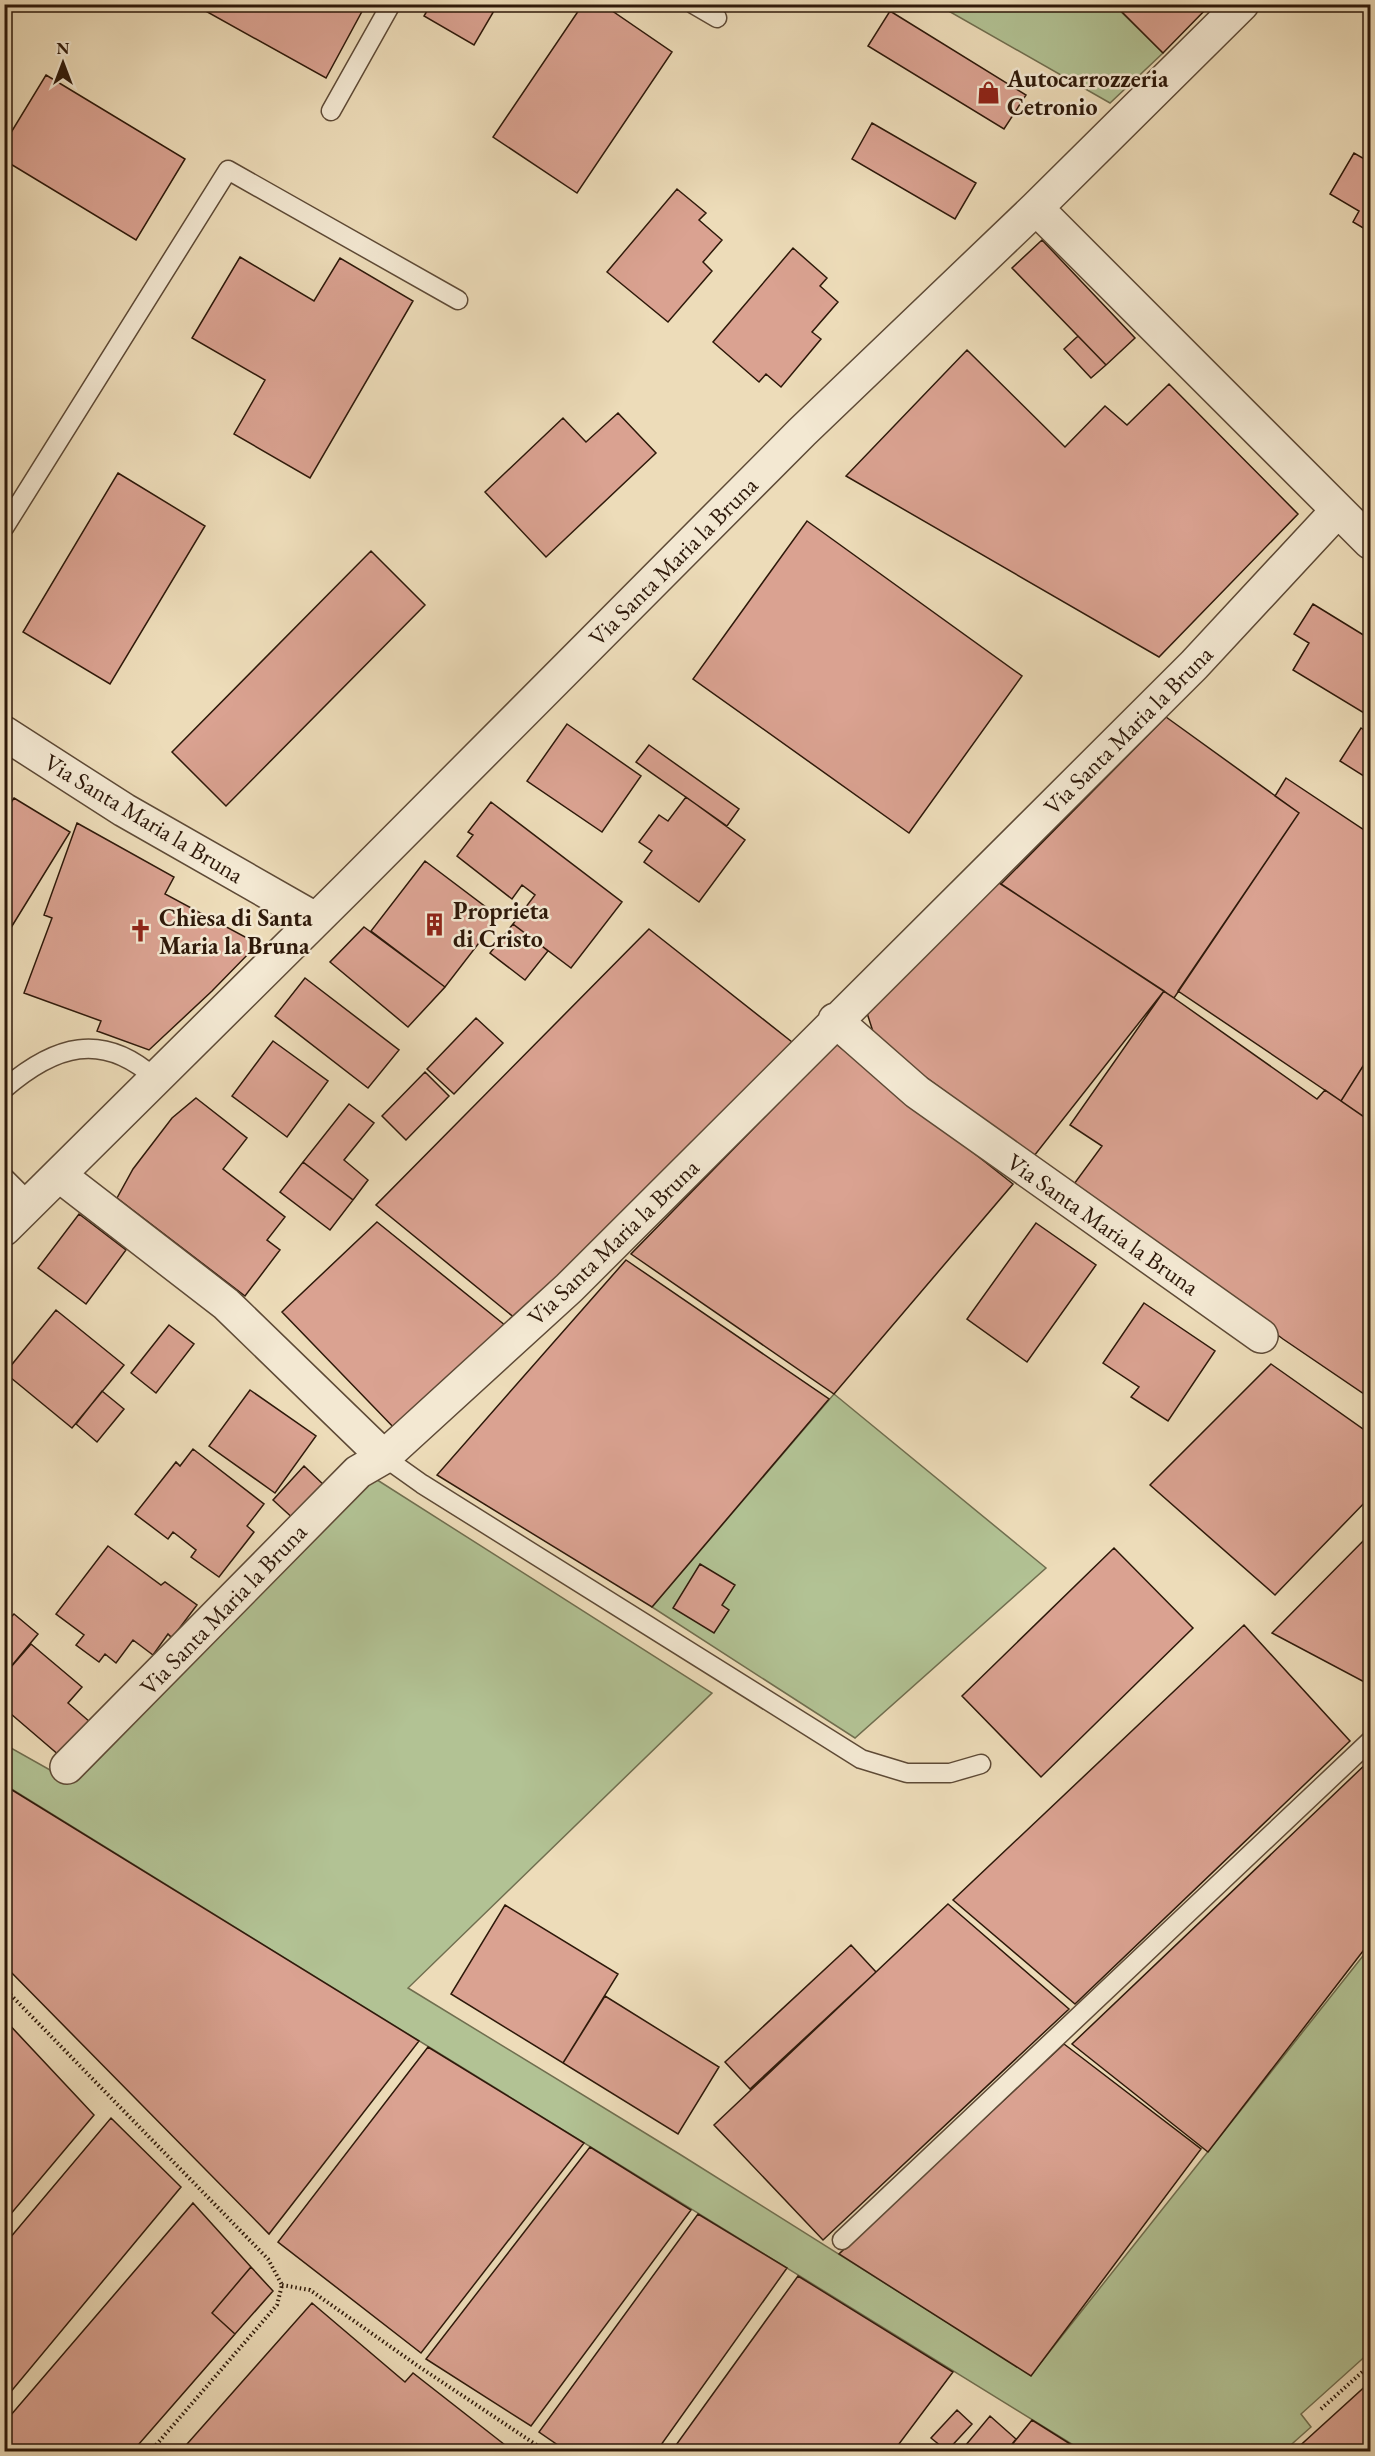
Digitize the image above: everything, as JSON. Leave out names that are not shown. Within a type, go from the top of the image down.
[{"type":"street","name":"Via Santa Maria la Bruna","points":[[4,1228],[802,432],[1036,208],[1242,4]]},
{"type":"street","points":[[1036,208],[1371,542]]},
{"type":"street","name":"Via Santa Maria la Bruna","points":[[67,1767],[358,1472],[384,1457],[569,1288],[1194,664],[1338,510]]},
{"type":"street","name":"Via Santa Maria la Bruna","points":[[4,733],[124,810],[315,920]]},
{"type":"street","name":"Via Santa Maria la Bruna","points":[[835,1020],[917,1092],[1261,1336]]},
{"type":"street","points":[[59,1175],[226,1304],[384,1457]]},
{"type":"lane","points":[[331,111],[392,4]]},
{"type":"lane","points":[[693,4],[717,18]]},
{"type":"lane","points":[[4,528],[228,170],[458,300]]},
{"type":"lane","points":[[4,1089],[23,1073],[51,1058],[83,1047],[108,1050],[137,1062],[155,1078]]},
{"type":"lane","points":[[4,1177],[30,1203]]},
{"type":"lane","points":[[384,1457],[422,1484],[861,1759],[907,1773],[950,1773],[981,1764]]},
{"type":"lane","points":[[842,2240],[1371,1741]]},
{"type":"path","points":[[4,1988],[268,2259],[282,2285],[277,2305],[150,2451]]},
{"type":"path","points":[[282,2285],[310,2290],[541,2448]]},
{"type":"path","points":[[1321,2409],[1371,2364]]},
{"type":"green space","points":[[938,5],[1114,5],[1163,53],[1110,103]]},
{"type":"green space","points":[[834,1394],[1046,1568],[855,1738],[652,1607]]},
{"type":"green space","points":[[371,1476],[712,1693],[408,1988],[681,2155],[1031,2375],[1370,1947],[1370,2352],[1301,2414],[1311,2427],[1284,2451],[1083,2451],[5,1785],[4,1744],[66,1779]]},
{"type":"building","points":[[193,4],[366,4],[326,78]]},
{"type":"building","points":[[431,4],[498,4],[474,45],[424,16]]},
{"type":"building","points":[[583,4],[602,4],[672,52],[577,193],[493,137]]},
{"type":"building","points":[[1114,4],[1211,4],[1163,53]]},
{"type":"building","points":[[890,11],[1026,95],[1004,129],[868,46]]},
{"type":"building","points":[[46,75],[185,159],[136,240],[4,160],[4,144]]},
{"type":"building","points":[[872,123],[976,183],[955,219],[852,159]]},
{"type":"building","points":[[1370,151],[1370,232],[1353,222],[1359,211],[1330,194],[1354,153],[1366,160]]},
{"type":"building","points":[[677,189],[706,213],[699,220],[722,240],[703,262],[712,271],[668,322],[607,272]]},
{"type":"building","points":[[1042,240],[1135,338],[1106,365],[1012,268]]},
{"type":"building","points":[[793,248],[827,278],[820,286],[838,302],[812,332],[821,339],[781,387],[766,374],[759,382],[713,342]]},
{"type":"building","points":[[240,257],[314,301],[340,258],[413,301],[310,478],[234,434],[265,380],[192,338]]},
{"type":"building","points":[[1078,336],[1106,365],[1091,378],[1064,349]]},
{"type":"building","points":[[967,350],[1065,447],[1105,406],[1127,425],[1169,384],[1298,514],[1159,657],[846,476]]},
{"type":"building","points":[[618,413],[656,453],[546,557],[485,492],[563,418],[586,442]]},
{"type":"building","points":[[118,473],[205,526],[110,684],[23,632]]},
{"type":"building","points":[[807,521],[1022,676],[909,833],[693,679]]},
{"type":"building","points":[[371,551],[425,605],[226,806],[172,752]]},
{"type":"building","points":[[1313,604],[1370,639],[1370,703],[1364,713],[1293,670],[1309,643],[1294,634]]},
{"type":"building","points":[[1166,717],[1299,813],[1174,998],[1001,884]]},
{"type":"building","points":[[567,724],[641,776],[602,832],[527,781]]},
{"type":"building","points":[[1361,728],[1370,734],[1370,780],[1340,761]]},
{"type":"building","points":[[649,745],[739,809],[727,826],[636,762]]},
{"type":"building","points":[[1286,778],[1370,834],[1370,1055],[1341,1101],[1178,991],[1299,813],[1275,796]]},
{"type":"building","points":[[686,797],[745,840],[699,902],[644,862],[652,851],[639,842],[659,815],[668,821]]},
{"type":"building","points":[[14,798],[70,832],[4,939],[4,813]]},
{"type":"building","points":[[491,802],[622,902],[571,968],[513,924],[535,895],[522,885],[512,899],[457,856],[473,835],[468,832]]},
{"type":"building","name":"Chiesa di Santa Maria la Bruna","points":[[77,823],[174,877],[165,894],[258,944],[149,1050],[97,1031],[101,1021],[24,993],[52,918],[44,915]]},
{"type":"building","name":"Proprieta di Cristo","points":[[425,861],[499,917],[445,987],[371,931]]},
{"type":"building","points":[[993,879],[1164,991],[1034,1156],[876,1041],[867,1013]]},
{"type":"building","points":[[513,924],[548,951],[525,980],[490,953]]},
{"type":"building","points":[[364,927],[445,987],[408,1027],[330,962]]},
{"type":"building","points":[[649,929],[792,1042],[516,1319],[376,1205]]},
{"type":"building","points":[[305,978],[399,1050],[368,1088],[275,1016]]},
{"type":"building","points":[[1164,991],[1317,1099],[1325,1090],[1370,1121],[1370,1398],[1283,1339],[1074,1184],[1102,1146],[1070,1125]]},
{"type":"building","points":[[476,1018],[503,1043],[454,1094],[427,1069]]},
{"type":"building","points":[[273,1041],[328,1081],[287,1137],[232,1096]]},
{"type":"building","points":[[836,1044],[1013,1184],[834,1394],[631,1254]]},
{"type":"building","points":[[1370,1055],[1370,1121],[1341,1101]]},
{"type":"building","points":[[425,1072],[449,1096],[406,1140],[382,1116]]},
{"type":"building","points":[[196,1098],[247,1138],[223,1169],[285,1217],[267,1240],[280,1250],[245,1296],[117,1198],[133,1169],[172,1118]]},
{"type":"building","points":[[349,1104],[374,1123],[344,1160],[368,1180],[353,1200],[303,1162]]},
{"type":"building","points":[[303,1162],[353,1200],[330,1230],[280,1192]]},
{"type":"building","points":[[79,1214],[126,1250],[86,1304],[38,1268]]},
{"type":"building","points":[[377,1222],[506,1326],[398,1432],[282,1312]]},
{"type":"building","points":[[1036,1223],[1096,1265],[1027,1362],[967,1319]]},
{"type":"building","points":[[626,1260],[829,1399],[652,1607],[437,1475]]},
{"type":"building","points":[[1144,1303],[1215,1351],[1168,1421],[1131,1397],[1139,1387],[1103,1363]]},
{"type":"building","points":[[56,1310],[124,1365],[72,1428],[5,1373]]},
{"type":"building","points":[[169,1325],[194,1344],[156,1393],[131,1373]]},
{"type":"building","points":[[1271,1364],[1370,1434],[1370,1497],[1275,1595],[1150,1485]]},
{"type":"building","points":[[250,1390],[316,1436],[275,1493],[209,1446]]},
{"type":"building","points":[[102,1391],[124,1409],[97,1442],[76,1424]]},
{"type":"building","points":[[193,1449],[264,1504],[247,1526],[254,1532],[219,1577],[191,1557],[196,1550],[173,1532],[168,1539],[135,1514],[176,1462],[180,1466]]},
{"type":"building","points":[[304,1466],[327,1488],[296,1521],[273,1500]]},
{"type":"building","points":[[1370,1534],[1370,1685],[1272,1633]]},
{"type":"building","points":[[108,1546],[161,1585],[165,1582],[197,1605],[172,1638],[168,1634],[153,1655],[133,1640],[116,1663],[105,1654],[99,1662],[76,1645],[84,1635],[56,1614]]},
{"type":"building","points":[[1114,1548],[1193,1628],[1041,1777],[962,1696]]},
{"type":"building","points":[[700,1564],[735,1585],[722,1605],[729,1610],[714,1633],[673,1608]]},
{"type":"building","points":[[14,1614],[38,1634],[4,1675],[4,1624]]},
{"type":"building","points":[[1244,1625],[1350,1741],[1075,2004],[953,1900]]},
{"type":"building","points":[[31,1644],[82,1687],[68,1703],[90,1722],[60,1756],[4,1708],[4,1675]]},
{"type":"building","points":[[1370,1760],[1370,1942],[1208,2152],[1072,2044]]},
{"type":"building","points":[[4,1785],[419,2041],[269,2234],[4,1965]]},
{"type":"building","points":[[948,1904],[1069,2009],[823,2240],[714,2125]]},
{"type":"building","points":[[505,1905],[618,1974],[563,2063],[451,1994]]},
{"type":"building","points":[[851,1945],[876,1972],[750,2089],[725,2062]]},
{"type":"building","points":[[605,1996],[719,2067],[678,2134],[563,2063]]},
{"type":"building","points":[[4,2019],[94,2115],[4,2222]]},
{"type":"building","points":[[1064,2044],[1201,2149],[1031,2376],[839,2254]]},
{"type":"building","points":[[428,2047],[584,2143],[421,2353],[278,2242]]},
{"type":"building","points":[[111,2118],[181,2187],[4,2400],[4,2245]]},
{"type":"building","points":[[590,2147],[691,2210],[531,2426],[426,2359]]},
{"type":"building","points":[[193,2203],[251,2267],[212,2313],[235,2334],[132,2452],[4,2452],[4,2423]]},
{"type":"building","points":[[698,2214],[787,2268],[656,2452],[568,2452],[539,2432]]},
{"type":"building","points":[[251,2267],[273,2291],[235,2334],[212,2313]]},
{"type":"building","points":[[798,2276],[953,2372],[893,2452],[671,2452]]},
{"type":"building","points":[[312,2303],[405,2382],[413,2373],[514,2452],[180,2452]]},
{"type":"building","points":[[1370,2382],[1370,2452],[1293,2452]]},
{"type":"building","points":[[957,2410],[972,2424],[947,2451],[931,2438]]},
{"type":"building","points":[[990,2416],[1016,2439],[1006,2452],[960,2452]]},
{"type":"building","points":[[1032,2420],[1083,2452],[1006,2452]]},
{"type":"place","name":"Autocarrozzeria Cetronio","points":[[989,92]]},
{"type":"place","name":"Proprieta di Cristo","points":[[435,924]]},
{"type":"place","name":"Chiesa di Santa Maria la Bruna","points":[[141,931]]}]
